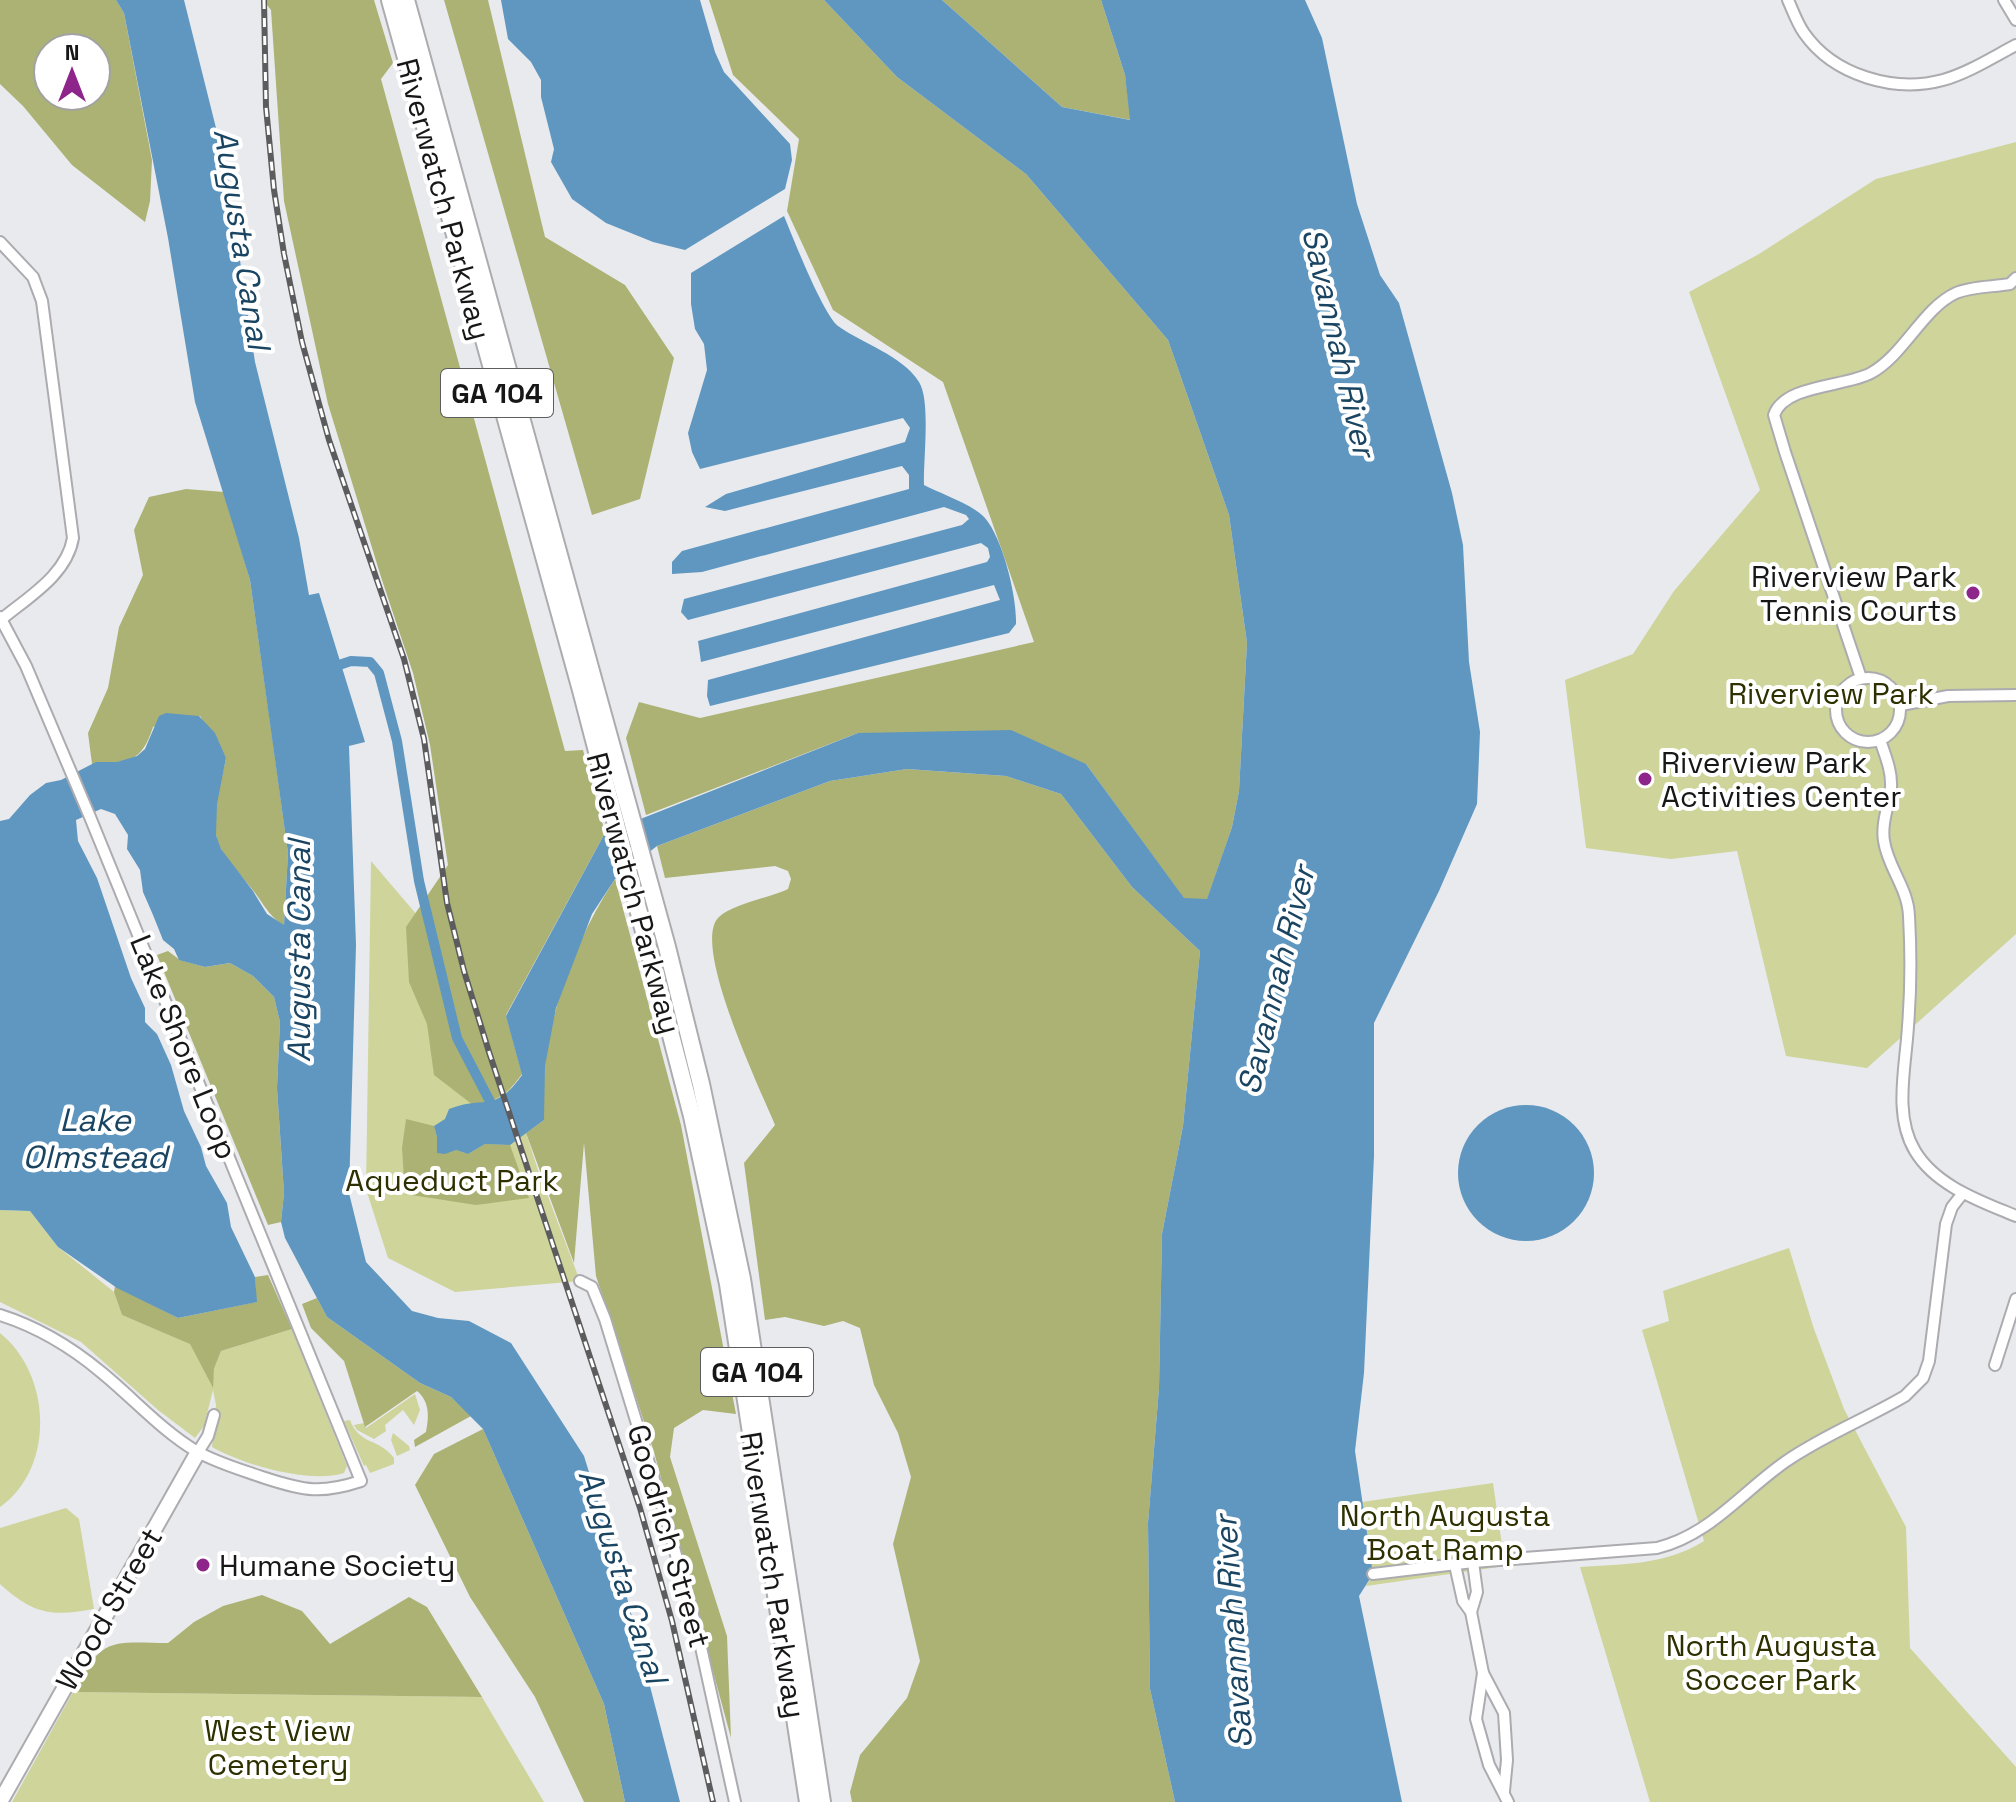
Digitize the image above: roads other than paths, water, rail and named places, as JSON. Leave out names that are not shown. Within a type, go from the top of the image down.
[{"type":"main road","name":"Riverwatch Parkway","points":[[390,0],[605,785],[692,1116],[728,1284],[808,1802]]},
{"type":"main road","name":"Riverwatch Parkway","points":[[406,0],[667,947],[701,1084],[740,1266],[822,1802]]},
{"type":"street","points":[[1788,0],[1804,33],[1826,55],[1848,69],[1887,83],[1920,84],[1947,79],[2016,45]]},
{"type":"street","points":[[2004,0],[2016,20]]},
{"type":"street","points":[[0,242],[33,277],[42,301],[73,538],[63,566],[2,618]]},
{"type":"street","points":[[1861,678],[1785,452],[1775,410],[1785,399],[1870,374],[1889,360],[1946,298],[1968,289],[2010,284],[2016,278]]},
{"type":"street","name":"Lake Shore Loop","points":[[2,618],[90,817],[361,1481],[334,1490],[296,1487],[240,1470],[198,1452]]},
{"type":"street","points":[[1861,678],[1882,681],[1891,687],[1901,705],[1896,726],[1880,740],[1870,742],[1850,736],[1837,719],[1838,699],[1851,682],[1861,678]]},
{"type":"street","points":[[1901,705],[1948,696],[2016,695]]},
{"type":"street","points":[[1880,740],[1891,777],[1884,825],[1885,844],[1904,890],[1909,914],[1910,996],[1904,1121],[1910,1142],[1925,1166],[1963,1193],[2016,1216]]},
{"type":"street","points":[[1373,1574],[1473,1562],[1635,1550],[1669,1545],[1706,1526],[1787,1460],[1905,1396],[1918,1385],[1926,1370],[1946,1224],[1952,1207],[1963,1193]]},
{"type":"street","name":"Goodrich Street","points":[[580,1281],[592,1287],[605,1319],[663,1509],[697,1629],[735,1802]]},
{"type":"street","points":[[1995,1365],[2016,1299]]},
{"type":"street","points":[[0,1315],[39,1330],[62,1344],[198,1452]]},
{"type":"street","name":"Wood Street","points":[[0,1802],[208,1436],[214,1415]]},
{"type":"street","points":[[1471,1612],[1477,1592],[1473,1562]]},
{"type":"street","points":[[1455,1565],[1463,1601],[1471,1612],[1483,1673],[1504,1713],[1506,1797]]},
{"type":"street","points":[[1483,1673],[1476,1719],[1489,1765],[1506,1797]]},
{"type":"water","points":[[116,0],[184,0],[227,172],[255,362],[299,538],[309,595],[319,593],[365,742],[349,746],[356,945],[349,1193],[366,1262],[412,1311],[438,1318],[469,1321],[511,1343],[584,1456],[623,1582],[680,1802],[625,1802],[604,1704],[483,1429],[451,1397],[420,1383],[327,1317],[285,1238],[281,1222],[284,1193],[277,1088],[280,1022],[274,997],[253,976],[230,963],[205,967],[179,960],[174,949],[163,940],[143,892],[140,870],[127,849],[128,835],[115,814],[101,809],[76,820],[78,841],[97,878],[131,978],[145,1008],[145,1022],[157,1034],[206,1166],[227,1203],[231,1227],[255,1277],[257,1302],[178,1318],[117,1288],[58,1247],[30,1211],[0,1210],[0,821],[9,819],[30,795],[46,783],[61,780],[96,762],[117,762],[137,756],[145,749],[159,716],[166,713],[199,716],[215,733],[226,758],[217,804],[216,835],[221,849],[267,914],[284,925],[288,853],[250,580],[195,402],[168,238],[124,13]]},
{"type":"water","points":[[501,0],[700,0],[724,72],[790,144],[792,160],[785,189],[685,250],[653,242],[606,223],[572,199],[551,162],[554,149],[541,97],[541,80],[531,62],[508,39]]},
{"type":"water","name":"Savannah River","points":[[824,0],[942,0],[1062,107],[1130,120],[1125,75],[1101,0],[1305,0],[1322,38],[1357,204],[1380,275],[1399,303],[1452,493],[1463,545],[1469,662],[1480,732],[1477,804],[1439,891],[1374,1023],[1374,1156],[1364,1373],[1355,1451],[1373,1574],[1359,1596],[1402,1802],[1175,1802],[1150,1689],[1148,1523],[1159,1388],[1162,1234],[1183,1126],[1200,951],[1132,887],[1061,794],[1006,776],[907,769],[830,781],[657,846],[615,879],[592,914],[556,1008],[545,1066],[544,1120],[510,1145],[485,1144],[468,1154],[456,1150],[437,1153],[434,1126],[445,1119],[449,1109],[496,1099],[513,1087],[522,1075],[506,1016],[605,833],[858,733],[1011,730],[1086,764],[1184,898],[1207,899],[1232,827],[1239,791],[1247,643],[1229,515],[1168,340],[1026,174],[897,77]]},
{"type":"water","points":[[784,216],[832,319],[838,326],[903,364],[919,382],[926,416],[924,485],[973,508],[992,527],[1008,569],[1016,624],[1009,633],[710,706],[708,680],[1000,600],[994,585],[701,662],[698,641],[987,562],[990,557],[988,548],[981,543],[688,620],[681,612],[684,599],[962,525],[969,519],[944,507],[702,572],[672,574],[672,562],[682,551],[909,489],[909,475],[902,466],[725,511],[705,507],[726,494],[905,442],[910,428],[903,418],[700,469],[688,433],[707,370],[704,344],[695,329],[691,273]]},
{"type":"water","points":[[1526,1105],[1552,1110],[1574,1125],[1589,1147],[1594,1173],[1589,1199],[1574,1221],[1552,1236],[1526,1241],[1500,1236],[1478,1221],[1463,1199],[1458,1173],[1463,1147],[1478,1125],[1500,1110]]},
{"type":"waterway","points":[[330,668],[351,661],[370,662],[379,673],[397,741],[419,881],[457,1038],[497,1115]]},
{"type":"railway","points":[[264,0],[266,107],[274,190],[302,342],[329,440],[404,659],[424,739],[447,903],[464,971],[640,1508],[672,1621],[713,1802]]},
{"type":"place","name":"Riverview Park Tennis Courts","points":[[1973,593]]},
{"type":"place","name":"Riverview Park Activities Center","points":[[1645,779]]},
{"type":"place","name":"Humane Society","points":[[203,1565]]},
{"type":"water label","name":"Augusta Canal","points":[[242,239]]},
{"type":"water label","name":"Augusta Canal","points":[[299,951]]},
{"type":"water label","name":"Lake Olmstead","points":[[95,1138]]},
{"type":"water label","name":"Augusta Canal","points":[[623,1576]]},
{"type":"park label","name":"Riverview Park","points":[[1831,693]]},
{"type":"park label","name":"Aqueduct Park","points":[[452,1180]]},
{"type":"park label","name":"North Augusta Boat Ramp","points":[[1445,1532]]},
{"type":"park label","name":"North Augusta Soccer Park","points":[[1771,1662]]},
{"type":"park label","name":"West View Cemetery","points":[[278,1747]]}]
